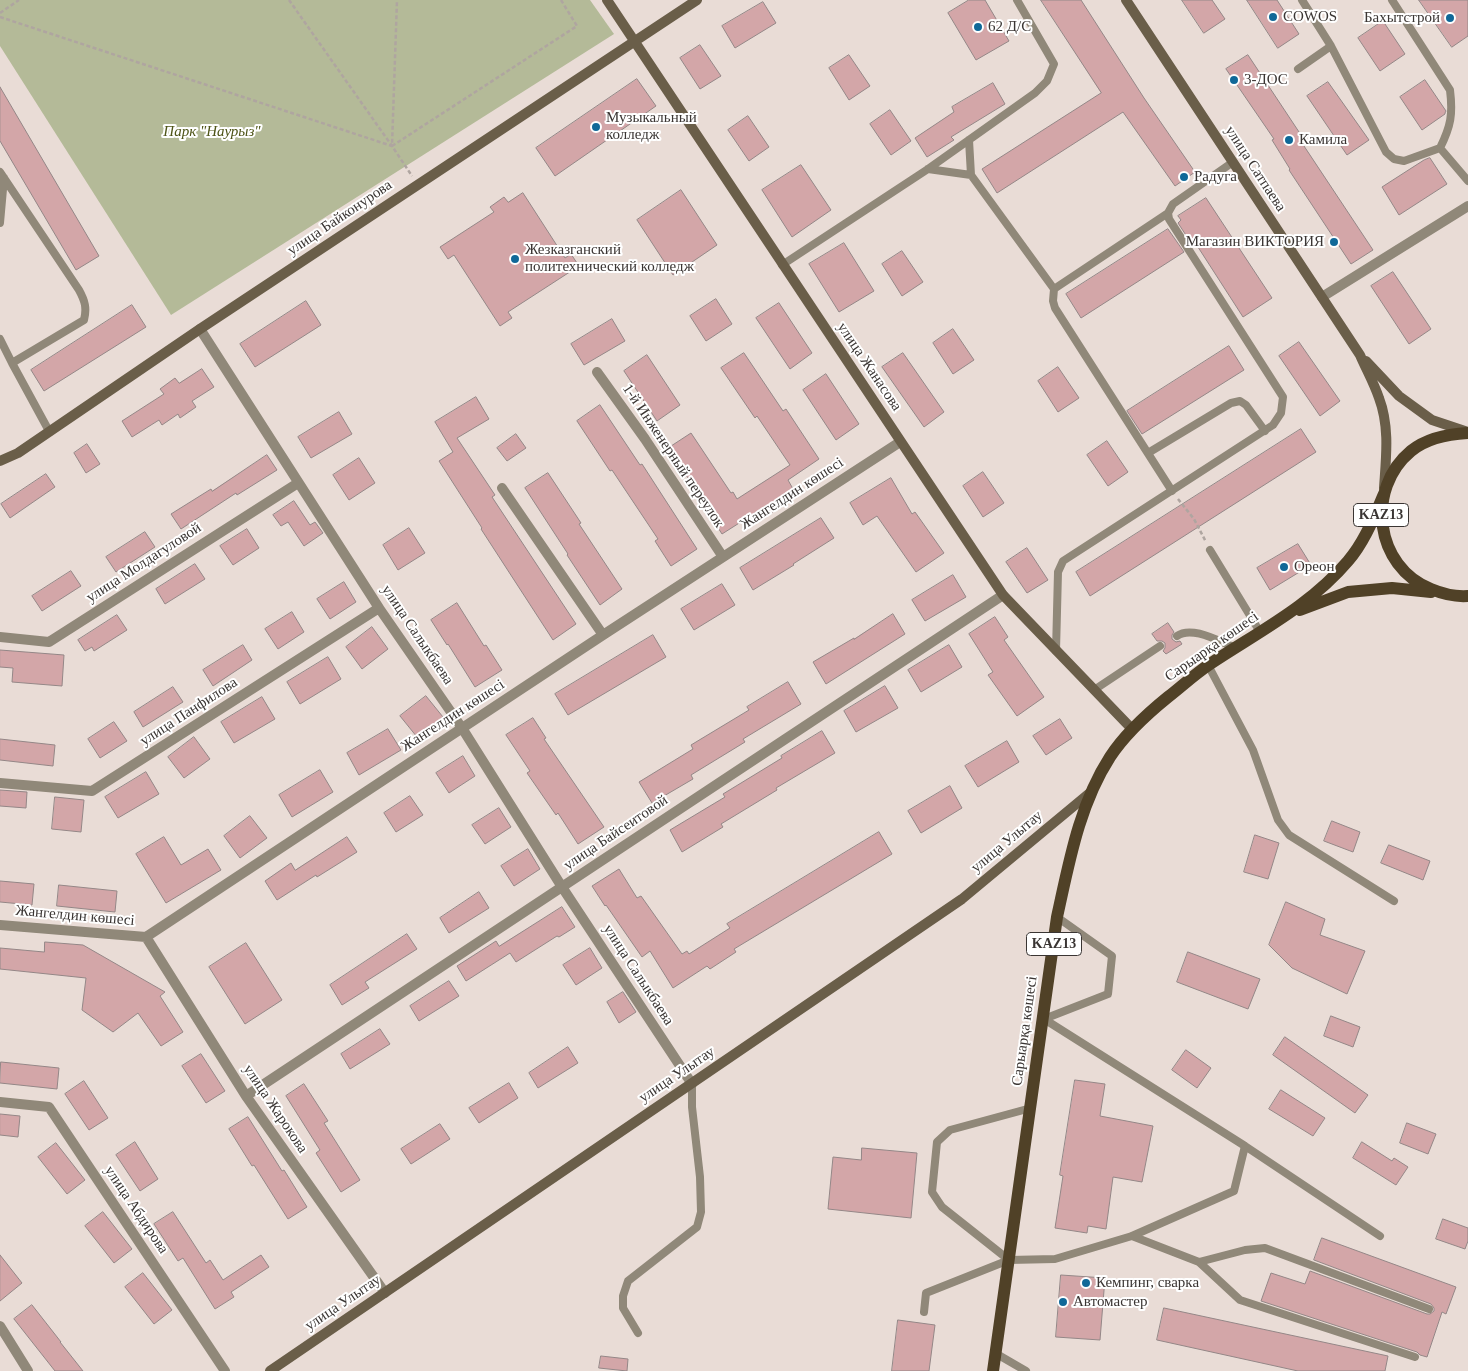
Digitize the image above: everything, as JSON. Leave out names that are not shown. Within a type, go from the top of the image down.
[{"type":"main road","name":"KAZ13","points":[[1292,612],[1325,585],[1349,560],[1371,526],[1389,479],[1411,451],[1430,440],[1450,434],[1468,432]]},
{"type":"main road","name":"KAZ13","points":[[1384,494],[1381,514],[1383,530],[1388,548],[1397,563],[1410,577],[1423,586],[1468,600]]},
{"type":"main road","name":"KAZ13","points":[[1292,612],[1348,592],[1392,588],[1468,596]]},
{"type":"main road","name":"Сарыарқа көшесі","points":[[992,1371],[1057,918],[1071,852],[1092,791],[1110,756],[1132,729],[1154,709],[1208,666],[1292,612]]},
{"type":"street","name":"улица Жанасова","points":[[607,0],[1003,595],[1132,729]]},
{"type":"street","name":"улица Байконурова","points":[[0,461],[18,453],[200,329],[697,0]]},
{"type":"street","name":"улица Сатпаева","points":[[1126,0],[1360,354]]},
{"type":"street","points":[[1322,297],[1468,206]]},
{"type":"street","name":"улица Салыкбаева","points":[[200,329],[379,608],[462,728],[562,887],[692,1084]]},
{"type":"street","points":[[1360,354],[1399,396],[1425,415],[1432,420],[1468,432]]},
{"type":"street","points":[[1360,354],[1380,399],[1385,424],[1387,448],[1384,494]]},
{"type":"street","name":"1-й Инженерный переулок","points":[[597,372],[645,439],[723,557]]},
{"type":"street","name":"Жангелдин көшесі","points":[[0,924],[146,937],[602,635],[900,442]]},
{"type":"street","name":"улица Молдагуловой","points":[[0,638],[49,642],[298,483]]},
{"type":"street","points":[[502,488],[602,635]]},
{"type":"street","name":"улица Байсеитовой","points":[[246,1096],[1003,595]]},
{"type":"street","name":"улица Панфилова","points":[[0,783],[92,791],[379,608]]},
{"type":"street","name":"улица Улытау","points":[[270,1371],[962,899],[1092,791]]},
{"type":"street","name":"улица Жарокова","points":[[146,937],[246,1096],[385,1293]]},
{"type":"street","name":"улица Абдирова","points":[[0,1102],[49,1107],[225,1371]]},
{"type":"street","points":[[0,1326],[28,1371]]},
{"type":"lane","points":[[782,264],[928,169],[1036,93],[1048,81],[1054,64],[1017,0]]},
{"type":"lane","points":[[1302,0],[1331,46],[1386,152],[1394,159],[1404,160],[1440,148],[1451,122],[1450,90],[1392,0]]},
{"type":"lane","points":[[1298,69],[1331,46]]},
{"type":"lane","points":[[969,140],[971,175],[1054,290],[1053,301],[1055,308],[1172,491]]},
{"type":"lane","points":[[1440,148],[1468,182]]},
{"type":"lane","points":[[1054,290],[1168,213],[1173,204],[1233,162]]},
{"type":"lane","points":[[928,169],[971,175]]},
{"type":"lane","points":[[0,223],[2,175]]},
{"type":"lane","points":[[2,175],[79,290],[85,302],[86,312],[84,320],[12,363]]},
{"type":"lane","points":[[1056,651],[1058,572],[1063,561],[1265,431],[1273,425],[1281,413],[1282,397],[1169,219],[1168,213]]},
{"type":"lane","points":[[0,339],[49,431]]},
{"type":"lane","points":[[1148,454],[1231,403],[1240,401],[1265,431]]},
{"type":"lane","points":[[1210,550],[1260,632]]},
{"type":"lane","points":[[1177,636],[1182,632],[1199,633],[1236,648]]},
{"type":"lane","points":[[1094,690],[1160,646]]},
{"type":"lane","points":[[1208,666],[1253,750],[1278,820],[1289,835],[1394,901]]},
{"type":"lane","points":[[1044,1019],[1108,994],[1112,956],[1057,918]]},
{"type":"lane","points":[[1044,1019],[1246,1146],[1380,1236]]},
{"type":"lane","points":[[638,1334],[623,1308],[623,1296],[628,1281],[697,1227],[702,1212],[700,1177],[692,1116],[692,1084]]},
{"type":"lane","points":[[1009,1260],[942,1207],[932,1192],[937,1142],[950,1130],[1031,1108]]},
{"type":"lane","points":[[924,1312],[926,1293],[1009,1260],[1055,1259],[1132,1236],[1234,1191],[1246,1146]]},
{"type":"lane","points":[[1132,1236],[1199,1262],[1240,1300],[1415,1357]]},
{"type":"lane","points":[[1199,1262],[1245,1250],[1265,1248],[1429,1309]]},
{"type":"lane","points":[[996,1353],[1026,1371]]},
{"type":"path","points":[[0,13],[18,0]]},
{"type":"path","points":[[289,0],[418,185]]},
{"type":"path","points":[[392,146],[397,0]]},
{"type":"path","points":[[392,146],[577,26],[561,0]]},
{"type":"path","points":[[0,17],[392,146]]},
{"type":"path","points":[[1172,491],[1194,519],[1210,550]]},
{"type":"green space","name":"Парк \"Наурыз\"","points":[[0,0],[590,0],[614,34],[171,315],[0,46]]},
{"type":"building","name":"62 Д/С","points":[[969,0],[985,0],[1009,41],[976,60],[948,13]]},
{"type":"building","points":[[1041,0],[1081,0],[1144,98],[1195,172],[1175,186],[1123,112],[997,193],[982,169],[1101,93]]},
{"type":"building","points":[[1182,0],[1212,0],[1225,19],[1204,33]]},
{"type":"building","name":"COWOS","points":[[1247,0],[1277,0],[1299,34],[1278,48]]},
{"type":"building","name":"Бахытстрой","points":[[1419,0],[1468,0],[1468,36],[1452,47]]},
{"type":"building","points":[[763,2],[776,23],[735,48],[722,26]]},
{"type":"building","points":[[1383,21],[1405,54],[1380,71],[1358,38]]},
{"type":"building","points":[[700,45],[721,76],[700,89],[680,58]]},
{"type":"building","points":[[849,55],[870,86],[849,100],[829,68]]},
{"type":"building","points":[[1248,55],[1305,141],[1302,143],[1373,250],[1351,264],[1289,170],[1272,140],[1274,139],[1226,69]]},
{"type":"building","name":"Музыкальный колледж","points":[[637,79],[656,106],[555,176],[536,148]]},
{"type":"building","points":[[1425,80],[1446,111],[1445,114],[1422,130],[1400,97]]},
{"type":"building","points":[[1328,82],[1369,140],[1347,155],[1307,96]]},
{"type":"building","points":[[993,83],[1005,104],[951,137],[954,140],[927,157],[915,138],[954,112],[952,107]]},
{"type":"building","points":[[0,87],[99,256],[76,270],[0,141]]},
{"type":"building","points":[[890,110],[911,141],[891,155],[870,124]]},
{"type":"building","points":[[748,116],[769,147],[749,161],[728,130]]},
{"type":"building","points":[[1430,158],[1447,184],[1399,215],[1382,187]]},
{"type":"building","points":[[801,165],[831,210],[792,237],[762,190]]},
{"type":"building","points":[[681,190],[717,245],[673,275],[637,220]]},
{"type":"building","name":"Жезказганский политехнический колледж","points":[[523,193],[565,258],[571,254],[579,266],[508,312],[512,318],[500,326],[454,255],[448,259],[440,247],[494,212],[490,207],[504,197],[508,202]]},
{"type":"building","points":[[1206,198],[1272,298],[1243,317],[1196,244],[1193,246],[1178,223],[1181,220],[1178,216]]},
{"type":"building","points":[[1168,229],[1184,252],[1081,318],[1066,294]]},
{"type":"building","points":[[844,243],[874,291],[839,312],[809,264]]},
{"type":"building","points":[[902,251],[923,282],[902,296],[882,264]]},
{"type":"building","points":[[1393,272],[1431,329],[1409,344],[1371,286]]},
{"type":"building","points":[[716,299],[732,324],[706,341],[690,316]]},
{"type":"building","points":[[306,301],[321,325],[255,367],[240,344]]},
{"type":"building","points":[[779,303],[812,353],[790,369],[756,318]]},
{"type":"building","points":[[132,305],[146,327],[44,391],[31,370]]},
{"type":"building","points":[[612,319],[625,341],[584,365],[571,344]]},
{"type":"building","points":[[953,329],[974,360],[953,374],[933,343]]},
{"type":"building","points":[[1299,342],[1340,401],[1320,416],[1279,356]]},
{"type":"building","points":[[1229,346],[1244,370],[1142,434],[1127,411]]},
{"type":"building","points":[[744,353],[783,411],[786,409],[819,459],[788,480],[797,496],[771,513],[766,506],[722,534],[706,509],[708,508],[668,448],[691,433],[737,499],[790,465],[757,416],[755,418],[721,368]]},
{"type":"building","points":[[903,353],[944,412],[924,427],[882,367]]},
{"type":"building","points":[[647,355],[680,405],[657,421],[624,371]]},
{"type":"building","points":[[1058,367],[1079,398],[1058,412],[1038,381]]},
{"type":"building","points":[[202,369],[214,387],[192,401],[196,407],[180,418],[178,414],[162,425],[159,420],[132,437],[122,421],[164,394],[160,389],[175,378],[179,383]]},
{"type":"building","points":[[826,374],[859,424],[836,440],[803,390]]},
{"type":"building","points":[[476,397],[489,419],[457,438],[495,495],[492,497],[576,624],[553,640],[439,461],[453,452],[435,422]]},
{"type":"building","points":[[600,405],[640,465],[642,464],[697,549],[671,566],[655,541],[658,539],[577,421]]},
{"type":"building","points":[[339,412],[352,434],[311,458],[298,437]]},
{"type":"building","points":[[1301,429],[1316,452],[1090,596],[1076,572]]},
{"type":"building","points":[[516,434],[526,448],[507,461],[497,448]]},
{"type":"building","points":[[1107,441],[1128,472],[1108,486],[1087,455]]},
{"type":"building","points":[[87,444],[100,464],[86,473],[74,453]]},
{"type":"building","points":[[267,455],[277,470],[237,495],[236,493],[181,529],[171,514],[211,489],[212,491]]},
{"type":"building","points":[[359,458],[375,483],[349,500],[333,475]]},
{"type":"building","points":[[983,472],[1004,503],[983,517],[963,486]]},
{"type":"building","points":[[548,473],[622,589],[600,605],[525,488]]},
{"type":"building","points":[[46,474],[55,487],[10,518],[1,504]]},
{"type":"building","points":[[891,478],[912,514],[915,512],[944,553],[916,572],[877,516],[863,525],[850,503]]},
{"type":"building","points":[[294,501],[310,525],[315,522],[323,533],[304,546],[288,522],[281,526],[273,515]]},
{"type":"building","points":[[821,518],[834,538],[753,590],[740,568]]},
{"type":"building","points":[[409,528],[425,553],[398,570],[383,545]]},
{"type":"building","points":[[247,529],[259,548],[233,565],[220,546]]},
{"type":"building","points":[[145,532],[155,547],[116,572],[106,557]]},
{"type":"building","name":"Ореон","points":[[1298,544],[1311,565],[1270,590],[1257,568]]},
{"type":"building","points":[[1027,548],[1048,580],[1027,593],[1006,562]]},
{"type":"building","points":[[195,564],[205,579],[165,604],[156,589]]},
{"type":"building","points":[[71,571],[81,586],[42,611],[32,596]]},
{"type":"building","points":[[953,575],[966,597],[925,621],[912,600]]},
{"type":"building","points":[[344,582],[356,602],[330,619],[317,599]]},
{"type":"building","points":[[722,584],[735,605],[694,630],[681,609]]},
{"type":"building","points":[[457,603],[484,646],[486,645],[502,670],[475,687],[431,620]]},
{"type":"building","points":[[292,612],[304,632],[278,649],[265,629]]},
{"type":"building","points":[[893,614],[905,634],[826,684],[813,662]]},
{"type":"building","points":[[117,615],[127,630],[94,651],[92,647],[85,651],[78,640]]},
{"type":"building","points":[[995,617],[1008,637],[1004,640],[1044,697],[1017,716],[988,675],[993,672],[969,634]]},
{"type":"building","points":[[1168,623],[1174,632],[1172,639],[1176,642],[1180,641],[1182,644],[1166,654],[1163,651],[1165,643],[1157,641],[1152,634]]},
{"type":"building","points":[[372,627],[388,649],[362,669],[346,647]]},
{"type":"building","points":[[653,635],[666,657],[568,715],[555,694]]},
{"type":"building","points":[[243,645],[252,660],[213,686],[203,670]]},
{"type":"building","points":[[949,645],[962,667],[921,692],[908,670]]},
{"type":"building","points":[[0,650],[64,655],[62,686],[12,682],[13,668],[0,667]]},
{"type":"building","points":[[328,657],[341,679],[300,704],[287,682]]},
{"type":"building","points":[[788,682],[801,704],[743,739],[745,742],[691,775],[693,779],[652,803],[639,782],[693,749],[691,745],[749,710],[747,707]]},
{"type":"building","points":[[885,686],[898,708],[856,732],[844,711]]},
{"type":"building","points":[[173,687],[183,702],[143,727],[134,712]]},
{"type":"building","points":[[426,696],[443,717],[417,737],[400,716]]},
{"type":"building","points":[[262,697],[275,719],[234,743],[221,722]]},
{"type":"building","points":[[533,718],[546,738],[544,739],[604,827],[578,844],[558,813],[556,815],[527,773],[530,771],[506,735]]},
{"type":"building","points":[[1060,719],[1072,738],[1046,755],[1033,736]]},
{"type":"building","points":[[114,722],[127,741],[100,758],[88,739]]},
{"type":"building","points":[[388,729],[401,750],[359,775],[347,753]]},
{"type":"building","points":[[822,731],[835,753],[776,788],[777,790],[721,824],[723,827],[682,852],[670,830],[725,797],[723,794]]},
{"type":"building","points":[[194,737],[210,759],[184,778],[168,757]]},
{"type":"building","points":[[0,739],[55,745],[53,766],[0,760]]},
{"type":"building","points":[[1007,741],[1019,762],[978,787],[965,766]]},
{"type":"building","points":[[463,756],[475,776],[449,793],[436,773]]},
{"type":"building","points":[[320,770],[333,792],[292,817],[279,795]]},
{"type":"building","points":[[146,772],[159,794],[118,818],[105,797]]},
{"type":"building","points":[[950,786],[962,808],[921,833],[908,811]]},
{"type":"building","points":[[0,790],[27,792],[26,808],[0,806]]},
{"type":"building","points":[[410,796],[423,815],[396,832],[384,813]]},
{"type":"building","points":[[55,797],[84,800],[81,832],[52,829]]},
{"type":"building","points":[[499,808],[511,827],[485,844],[472,825]]},
{"type":"building","points":[[250,816],[267,838],[240,858],[224,836]]},
{"type":"building","points":[[1332,821],[1360,832],[1353,852],[1324,841]]},
{"type":"building","points":[[879,832],[892,854],[734,949],[736,952],[710,969],[707,966],[673,988],[650,951],[642,957],[592,886],[619,869],[637,898],[641,896],[682,954],[687,951],[689,954],[730,928],[727,924]]},
{"type":"building","points":[[1255,835],[1279,843],[1268,879],[1244,872]]},
{"type":"building","points":[[164,837],[181,865],[208,849],[221,870],[166,903],[136,854]]},
{"type":"building","points":[[347,837],[357,852],[277,900],[265,881],[291,863],[295,870]]},
{"type":"building","points":[[1389,845],[1430,861],[1423,880],[1381,863]]},
{"type":"building","points":[[528,849],[540,869],[514,886],[501,866]]},
{"type":"building","points":[[0,881],[34,884],[32,905],[0,902]]},
{"type":"building","points":[[59,885],[117,891],[115,912],[57,906]]},
{"type":"building","points":[[479,892],[489,908],[449,933],[440,918]]},
{"type":"building","points":[[1286,902],[1325,919],[1320,935],[1365,951],[1347,994],[1292,968],[1269,945]]},
{"type":"building","points":[[562,907],[575,927],[516,962],[510,953],[466,981],[457,966],[496,941],[499,946]]},
{"type":"building","points":[[407,934],[417,949],[365,982],[369,988],[342,1005],[330,985]]},
{"type":"building","points":[[45,942],[83,945],[165,992],[160,996],[183,1032],[161,1046],[138,1013],[113,1032],[82,1010],[86,978],[0,969],[0,948],[44,952]]},
{"type":"building","points":[[246,943],[282,1000],[245,1024],[209,967]]},
{"type":"building","points":[[590,948],[602,968],[576,985],[563,965]]},
{"type":"building","points":[[1188,952],[1260,979],[1248,1009],[1177,982]]},
{"type":"building","points":[[449,981],[459,996],[419,1021],[410,1006]]},
{"type":"building","points":[[623,992],[636,1012],[619,1023],[607,1002]]},
{"type":"building","points":[[1331,1016],[1360,1027],[1353,1047],[1324,1036]]},
{"type":"building","points":[[380,1029],[390,1044],[350,1069],[341,1054]]},
{"type":"building","points":[[1285,1037],[1368,1095],[1355,1113],[1273,1055]]},
{"type":"building","points":[[568,1047],[578,1063],[538,1088],[529,1073]]},
{"type":"building","points":[[1186,1050],[1211,1068],[1197,1088],[1172,1070]]},
{"type":"building","points":[[201,1054],[225,1091],[206,1103],[182,1066]]},
{"type":"building","points":[[1,1062],[59,1068],[57,1089],[0,1083]]},
{"type":"building","points":[[1075,1080],[1105,1084],[1100,1116],[1153,1126],[1142,1182],[1113,1177],[1106,1229],[1088,1226],[1087,1233],[1055,1228],[1063,1176],[1060,1175]]},
{"type":"building","points":[[84,1081],[108,1118],[89,1130],[65,1094]]},
{"type":"building","points":[[509,1083],[518,1098],[479,1123],[469,1108]]},
{"type":"building","points":[[304,1084],[328,1121],[324,1123],[360,1180],[341,1192],[316,1153],[320,1150],[286,1096]]},
{"type":"building","points":[[1281,1090],[1325,1118],[1313,1136],[1269,1109]]},
{"type":"building","points":[[0,1114],[20,1116],[18,1137],[0,1135]]},
{"type":"building","points":[[248,1117],[307,1207],[288,1219],[229,1129]]},
{"type":"building","points":[[1407,1123],[1436,1134],[1428,1154],[1400,1143]]},
{"type":"building","points":[[440,1124],[450,1139],[411,1164],[401,1149]]},
{"type":"building","points":[[135,1142],[158,1179],[140,1191],[116,1155]]},
{"type":"building","points":[[1362,1142],[1392,1161],[1394,1158],[1408,1167],[1396,1185],[1353,1158]]},
{"type":"building","points":[[56,1143],[85,1180],[67,1194],[38,1157]]},
{"type":"building","points":[[862,1148],[917,1153],[911,1218],[828,1209],[833,1157],[861,1160]]},
{"type":"building","points":[[103,1212],[132,1249],[114,1263],[85,1226]]},
{"type":"building","points":[[173,1212],[206,1263],[210,1260],[223,1280],[261,1255],[269,1267],[231,1292],[234,1297],[215,1309],[183,1258],[178,1261],[154,1224]]},
{"type":"building","points":[[1443,1219],[1468,1228],[1468,1241],[1465,1249],[1436,1239]]},
{"type":"building","points":[[1322,1238],[1456,1287],[1446,1314],[1442,1312],[1427,1357],[1417,1352],[1261,1301],[1271,1273],[1305,1284],[1310,1271],[1427,1314],[1434,1311],[1431,1304],[1314,1260]]},
{"type":"building","points":[[0,1255],[22,1283],[0,1301]]},
{"type":"building","points":[[143,1273],[172,1310],[154,1324],[125,1287]]},
{"type":"building","points":[[1061,1275],[1105,1278],[1100,1340],[1056,1337]]},
{"type":"building","points":[[32,1305],[83,1371],[55,1371],[14,1319]]},
{"type":"building","points":[[1164,1308],[1388,1356],[1385,1371],[1298,1371],[1157,1340]]},
{"type":"building","points":[[898,1320],[935,1325],[929,1371],[892,1371]]},
{"type":"building","points":[[601,1356],[628,1359],[627,1371],[599,1368]]},
{"type":"place","name":"COWOS","points":[[1273,17]]},
{"type":"place","name":"Бахытстрой","points":[[1450,18]]},
{"type":"place","name":"62 Д/С","points":[[978,27]]},
{"type":"place","name":"3-ДОС","points":[[1234,80]]},
{"type":"place","name":"Музыкальный колледж","points":[[596,127]]},
{"type":"place","name":"Камила","points":[[1289,140]]},
{"type":"place","name":"Радуга","points":[[1184,177]]},
{"type":"place","name":"Магазин ВИКТОРИЯ","points":[[1334,242]]},
{"type":"place","name":"Жезказганский политехнический колледж","points":[[515,259]]},
{"type":"place","name":"Ореон","points":[[1284,567]]},
{"type":"place","name":"Кемпинг, сварка","points":[[1086,1283]]},
{"type":"place","name":"Автомастер","points":[[1063,1302]]}]
